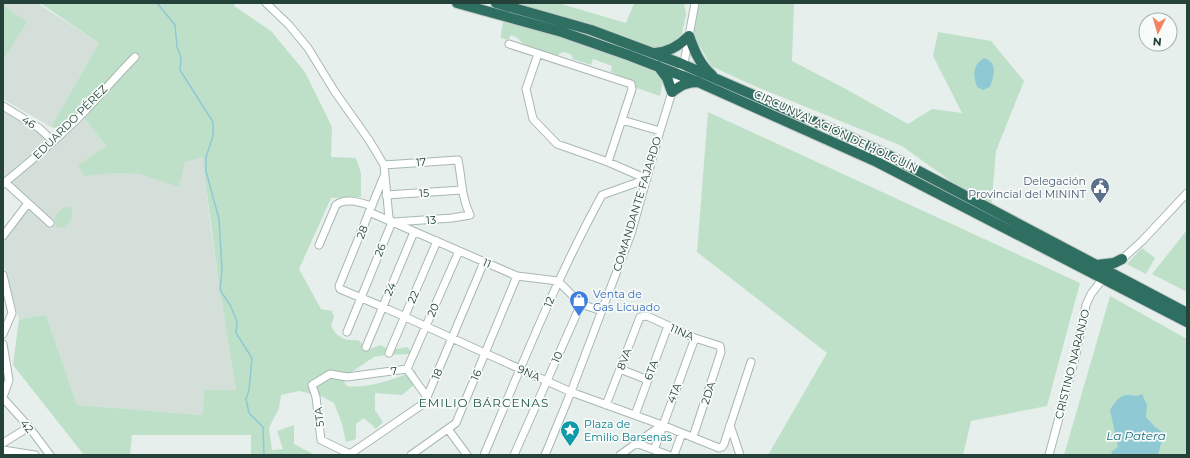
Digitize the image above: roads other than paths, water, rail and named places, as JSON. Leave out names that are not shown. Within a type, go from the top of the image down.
[{"type":"highway","name":"CIRCUNVALACIÓN DE HOLGUÍN","points":[[458,3],[562,32],[680,74],[877,162],[1106,275],[1187,322]]},
{"type":"highway","name":"CIRCUNVALACIÓN DE HOLGUÍN","points":[[496,3],[591,30],[653,53],[717,78],[843,134],[894,158],[1095,265],[1106,275],[1125,280],[1187,313]]},
{"type":"highway","points":[[653,53],[672,49],[680,45],[689,36],[707,71],[717,78]]},
{"type":"highway","points":[[657,65],[667,78],[672,92],[687,82],[698,82]]},
{"type":"highway","points":[[1095,265],[1107,264],[1122,259]]},
{"type":"highway","points":[[1122,259],[1120,272],[1125,280]]},
{"type":"street","points":[[266,3],[289,25],[308,48],[384,165],[389,218],[392,222]]},
{"type":"street","name":"COMANDANTE FAJARDO","points":[[545,455],[571,392],[631,234],[660,130],[672,92],[680,74],[695,3]]},
{"type":"street","points":[[509,44],[631,84],[632,89],[608,162]]},
{"type":"street","points":[[538,54],[526,89],[533,119],[557,144],[608,162],[647,179]]},
{"type":"street","name":"EDUARDO PÉREZ","points":[[4,183],[38,156],[87,109],[135,57]]},
{"type":"street","name":"46","points":[[3,106],[39,128],[53,140]]},
{"type":"street","points":[[622,120],[660,130]]},
{"type":"street","name":"17","points":[[384,165],[458,160],[461,173],[462,190]]},
{"type":"street","name":"28","points":[[339,287],[384,176]]},
{"type":"street","name":"12","points":[[484,455],[558,281],[583,229],[602,195],[647,179]]},
{"type":"street","points":[[4,183],[50,223]]},
{"type":"street","name":"15","points":[[386,196],[462,190]]},
{"type":"street","name":"13","points":[[392,222],[452,218],[470,215],[464,202],[462,190]]},
{"type":"street","name":"CRISTINO NARANJO","points":[[1049,455],[1076,354],[1086,305],[1091,294],[1106,275],[1142,241],[1187,193]]},
{"type":"street","name":"11","points":[[319,245],[336,205],[340,202],[355,202],[371,209],[392,222],[516,276],[558,281]]},
{"type":"street","points":[[3,236],[28,203]]},
{"type":"street","name":"26","points":[[347,332],[360,297],[392,222]]},
{"type":"street","name":"24","points":[[366,347],[414,232]]},
{"type":"street","name":"22","points":[[389,353],[437,241]]},
{"type":"street","name":"20","points":[[407,369],[458,251]]},
{"type":"street","name":"18","points":[[350,455],[422,404],[427,397],[484,262]]},
{"type":"street","points":[[3,275],[12,313],[3,334]]},
{"type":"street","name":"16","points":[[411,455],[456,423],[486,353],[516,276]]},
{"type":"street","points":[[558,281],[581,304],[602,311]]},
{"type":"street","name":"9NA","points":[[339,287],[571,392],[662,425],[719,448],[722,447],[730,425]]},
{"type":"street","name":"10","points":[[514,455],[581,304]]},
{"type":"street","name":"11NA","points":[[643,316],[647,316],[695,338],[720,346],[721,349]]},
{"type":"street","name":"8VA","points":[[606,405],[640,317],[643,316]]},
{"type":"street","name":"6TA","points":[[635,415],[668,326]]},
{"type":"street","name":"4TA","points":[[654,450],[695,338]]},
{"type":"street","points":[[3,344],[10,380],[3,397]]},
{"type":"street","name":"2DA","points":[[693,437],[721,349]]},
{"type":"street","points":[[740,455],[730,425],[751,362]]},
{"type":"street","name":"7","points":[[312,385],[330,374],[346,377],[407,369],[427,397]]},
{"type":"street","points":[[620,370],[648,380]]},
{"type":"street","name":"5TA","points":[[312,385],[316,397],[321,440],[350,455]]},
{"type":"street","name":"42","points":[[3,397],[29,427],[50,455]]},
{"type":"street","points":[[620,455],[662,425]]},
{"type":"street","points":[[3,443],[29,427]]},
{"type":"street","points":[[448,429],[463,454]]},
{"type":"street","points":[[674,455],[682,433]]},
{"type":"street","points":[[636,443],[668,455]]},
{"type":"street","points":[[3,450],[35,455]]},
{"type":"water","points":[[984,58],[993,66],[994,74],[990,87],[983,90],[977,87],[974,71],[977,64]]},
{"type":"water","name":"La Patera","points":[[1142,394],[1147,405],[1146,417],[1155,427],[1164,433],[1158,455],[1113,455],[1111,452],[1118,447],[1110,410],[1116,401],[1123,396],[1137,396]]},
{"type":"waterway","points":[[157,3],[175,25],[177,47],[181,57],[180,70],[213,122],[213,136],[206,157],[206,171],[219,219],[222,270],[220,290],[230,305],[237,321],[236,333],[252,358],[249,390],[246,399],[249,413],[263,427],[264,455]]},
{"type":"place","name":"Delegación Provincial del MININT","points":[[1100,204]]},
{"type":"place","name":"Venta de Gas Licuado","points":[[579,317]]},
{"type":"place","name":"Plaza de Emilio Barsenas","points":[[570,447]]},
{"type":"district","name":"EMILIO BÁRCENAS","points":[[484,403]]}]
